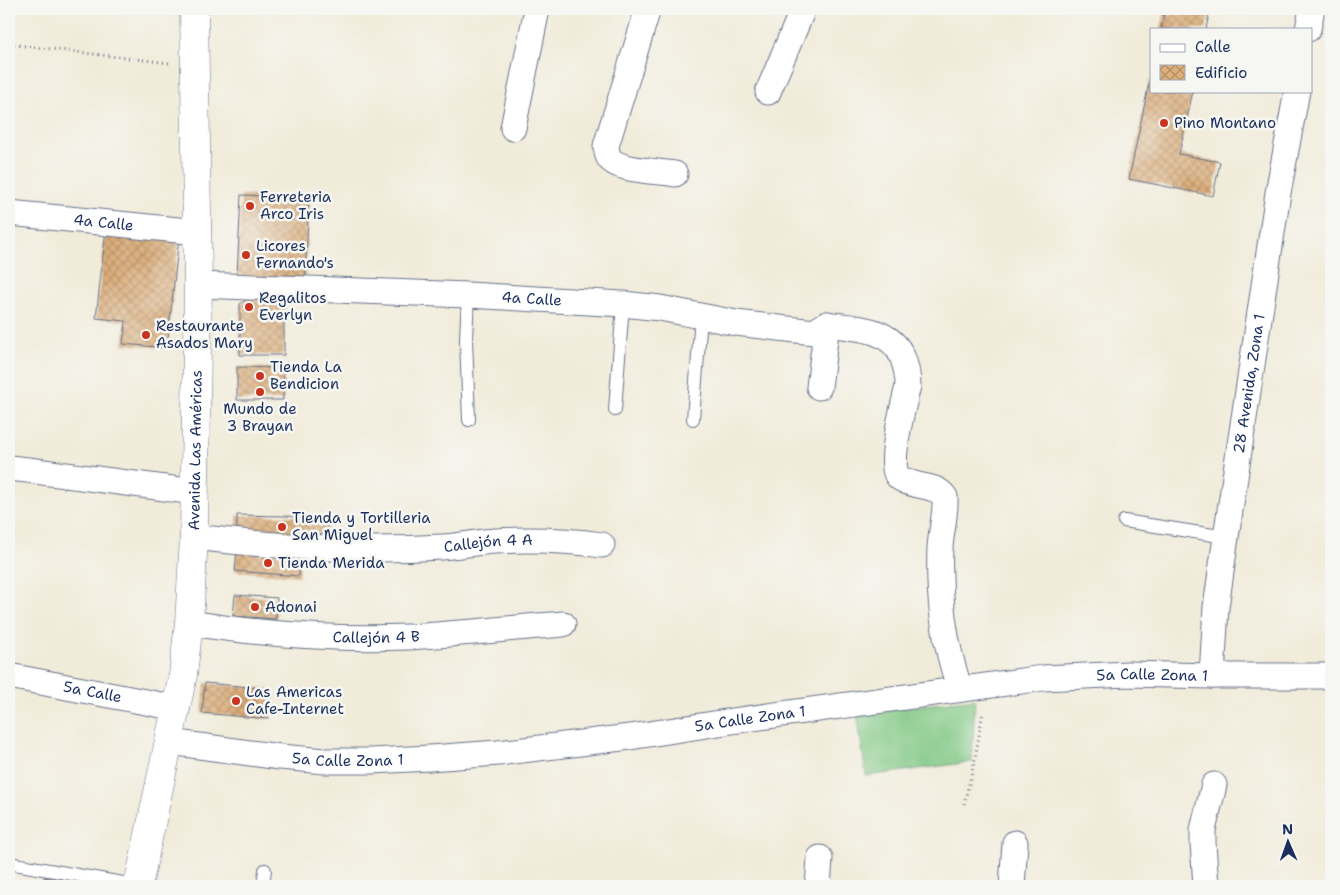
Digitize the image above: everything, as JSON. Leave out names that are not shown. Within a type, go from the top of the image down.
[{"type":"street","name":"Avenida Las Américas","points":[[138,886],[177,708],[189,623],[194,537],[198,285],[194,9]]},
{"type":"street","points":[[513,128],[537,9]]},
{"type":"street","points":[[648,9],[606,146],[607,154],[612,161],[625,167],[675,174]]},
{"type":"street","points":[[768,92],[803,9]]},
{"type":"street","points":[[1308,28],[1312,9]]},
{"type":"street","name":"28 Avenida, Zona 1","points":[[1212,676],[1216,607],[1226,537],[1278,193],[1297,92]]},
{"type":"street","name":"4a Calle","points":[[9,213],[198,232]]},
{"type":"street","name":"4a Calle","points":[[198,285],[468,295],[623,304],[660,308],[736,323],[814,332],[827,324],[885,335],[894,342],[906,365],[908,376],[908,386],[894,460],[897,475],[908,482],[939,490],[945,498],[940,546],[940,573],[943,611],[952,666],[960,689]]},
{"type":"street","points":[[820,387],[827,324]]},
{"type":"street","points":[[9,468],[195,492]]},
{"type":"street","name":"Callejón 4 A","points":[[194,537],[256,544],[332,548],[442,547],[542,540],[602,544]]},
{"type":"street","name":"Callejón 4 B","points":[[189,623],[278,634],[343,637],[407,637],[563,624]]},
{"type":"street","name":"5a Calle Zona 1","points":[[170,742],[280,757],[325,761],[430,758],[498,753],[630,737],[1043,678],[1082,675],[1331,676]]},
{"type":"street","name":"5a Calle","points":[[9,676],[177,708]]},
{"type":"street","points":[[1206,886],[1203,830],[1214,785]]},
{"type":"street","points":[[1012,886],[1015,843]]},
{"type":"street","points":[[818,886],[820,858]]},
{"type":"lane","points":[[468,295],[466,339],[469,420]]},
{"type":"lane","points":[[614,410],[623,304]]},
{"type":"lane","points":[[693,419],[701,317]]},
{"type":"lane","points":[[1124,521],[1226,537]]},
{"type":"lane","points":[[9,863],[143,886]]},
{"type":"lane","points":[[263,886],[265,870]]},
{"type":"path","points":[[9,44],[195,66]]},
{"type":"path","points":[[964,804],[975,760],[986,685]]},
{"type":"green space","points":[[975,699],[972,762],[866,776],[857,713]]},
{"type":"building","points":[[1165,9],[1210,9],[1206,28],[1161,28]]},
{"type":"building","name":"Pino Montano","points":[[1150,78],[1150,92],[1193,92],[1179,154],[1220,162],[1213,196],[1129,179]]},
{"type":"building","points":[[241,195],[309,198],[305,280],[237,276]]},
{"type":"building","points":[[106,229],[179,237],[167,348],[123,344],[126,321],[96,318]]},
{"type":"building","points":[[284,293],[284,355],[240,355],[240,304],[254,294]]},
{"type":"building","points":[[237,367],[284,368],[283,400],[237,400]]},
{"type":"building","name":"Tienda y Tortilleria San Miguel","points":[[237,515],[327,517],[327,538],[237,536]]},
{"type":"building","name":"Tienda Merida","points":[[237,550],[301,555],[299,576],[235,571]]},
{"type":"building","name":"Adonai","points":[[235,595],[277,598],[276,619],[233,616]]},
{"type":"building","name":"Las Americas Cafe-Internet","points":[[205,683],[271,689],[268,719],[202,713]]},
{"type":"building","points":[[44,877],[86,885],[86,886],[42,886]]},
{"type":"place","name":"Pino Montano","points":[[1164,123]]},
{"type":"place","name":"Ferreteria Arco Iris","points":[[250,206]]},
{"type":"place","name":"Licores Fernando's","points":[[246,255]]},
{"type":"place","name":"Regalitos Everlyn","points":[[249,307]]},
{"type":"place","name":"Restaurante Asados Mary","points":[[146,335]]},
{"type":"place","name":"Tienda La Bendicion","points":[[260,376]]},
{"type":"place","name":"Mundo de 3 Brayan","points":[[260,392]]},
{"type":"place","name":"Tienda y Tortilleria San Miguel","points":[[282,527]]},
{"type":"place","name":"Tienda Merida","points":[[268,563]]},
{"type":"place","name":"Adonai","points":[[255,607]]},
{"type":"place","name":"Las Americas Cafe-Internet","points":[[236,701]]}]
